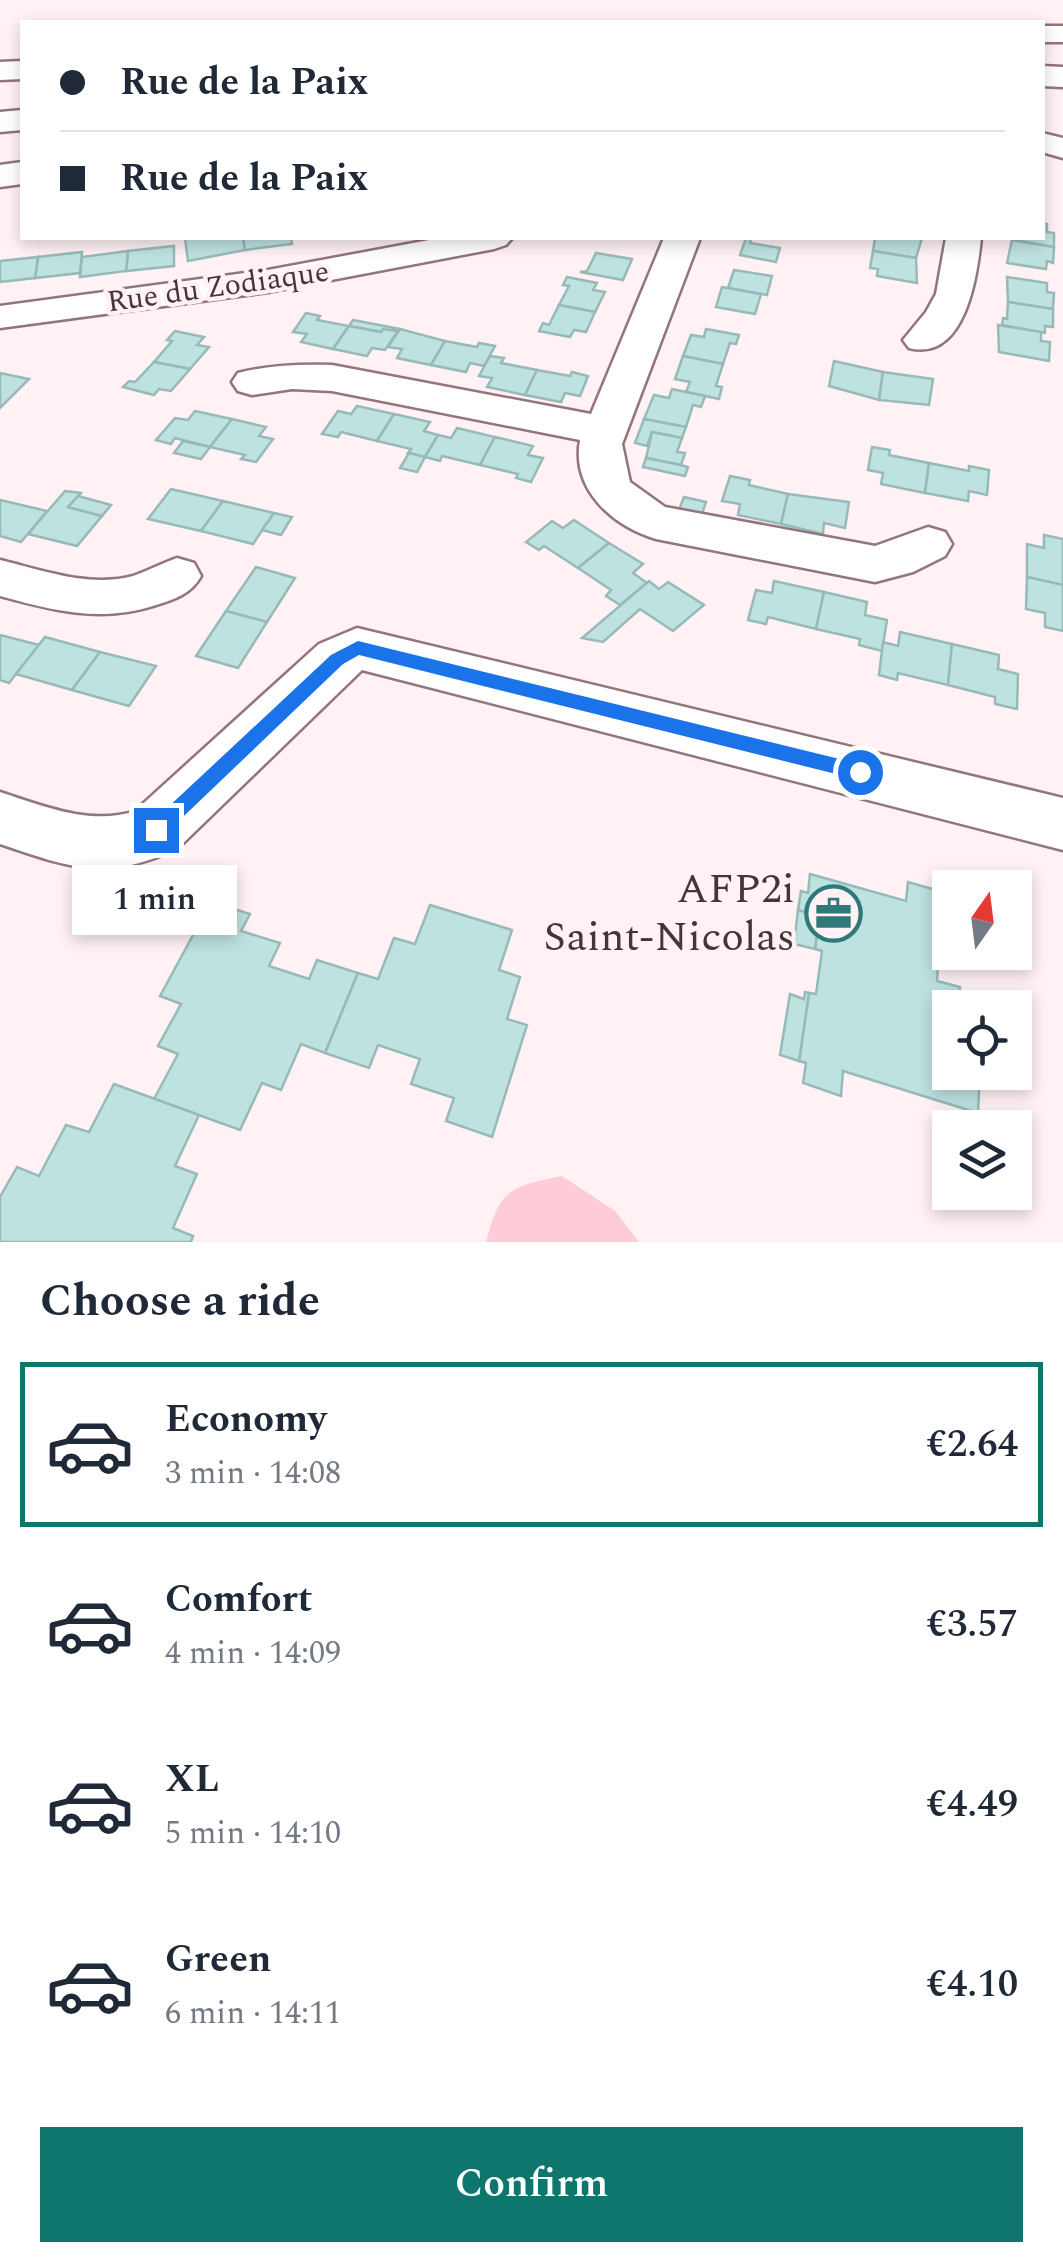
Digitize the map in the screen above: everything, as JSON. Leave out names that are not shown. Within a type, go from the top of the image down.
[{"type":"street","name":"Rue du Zodiaque","points":[[0,318],[254,284],[484,240]]},
{"type":"street","points":[[681,240],[604,431],[600,457],[612,493],[636,514],[656,522],[875,564],[896,560],[928,544]]},
{"type":"street","points":[[923,340],[955,298],[963,240]]},
{"type":"street","points":[[252,382],[292,376],[332,378],[604,431]]},
{"type":"street","points":[[0,578],[104,600],[139,595],[176,576]]},
{"type":"street","points":[[0,818],[96,844],[128,843],[156,830],[337,659],[358,648],[1063,824]]},
{"type":"shaded area","points":[[562,1176],[615,1211],[639,1242],[486,1242],[496,1211],[509,1193]]},
{"type":"building","points":[[1047,224],[1047,232],[1054,233],[1054,247],[1012,240],[1045,240]]},
{"type":"building","points":[[185,240],[243,240],[245,250],[188,261]]},
{"type":"building","points":[[243,240],[291,240],[292,244],[245,250]]},
{"type":"building","points":[[745,240],[780,248],[776,262],[740,255]]},
{"type":"building","points":[[875,240],[921,240],[916,258],[873,251]]},
{"type":"building","points":[[1012,240],[1054,247],[1053,263],[1047,261],[1046,269],[1007,263]]},
{"type":"building","points":[[174,246],[174,266],[126,271],[128,251]]},
{"type":"building","points":[[128,251],[126,271],[80,277],[82,257]]},
{"type":"building","points":[[873,251],[916,258],[917,283],[877,276],[878,269],[870,268]]},
{"type":"building","points":[[82,252],[80,273],[35,278],[38,257]]},
{"type":"building","points":[[596,253],[632,259],[623,280],[580,272],[587,271]]},
{"type":"building","points":[[38,257],[35,278],[0,282],[0,261]]},
{"type":"building","points":[[734,270],[772,276],[767,295],[728,288]]},
{"type":"building","points":[[567,277],[597,283],[593,290],[605,292],[595,312],[559,305],[569,286],[563,285]]},
{"type":"building","points":[[1007,277],[1047,283],[1047,292],[1054,293],[1053,309],[1008,302]]},
{"type":"building","points":[[722,287],[761,294],[755,314],[716,307]]},
{"type":"building","points":[[1008,302],[1053,309],[1053,327],[1045,326],[1045,333],[1002,325],[1003,318],[1007,319]]},
{"type":"building","points":[[559,305],[595,312],[586,332],[574,330],[570,337],[539,331],[543,323],[549,325]]},
{"type":"building","points":[[306,313],[320,316],[317,320],[349,326],[333,349],[301,342],[307,334],[293,332]]},
{"type":"building","points":[[353,320],[400,329],[381,332],[349,326]]},
{"type":"building","points":[[998,325],[1041,332],[1041,341],[1050,342],[1049,361],[999,352]]},
{"type":"building","points":[[349,326],[398,331],[385,350],[372,348],[367,356],[333,349]]},
{"type":"building","points":[[400,329],[445,341],[431,365],[397,358],[402,349],[388,347]]},
{"type":"building","points":[[706,329],[739,335],[736,344],[730,343],[723,364],[683,356],[691,335],[704,337]]},
{"type":"building","points":[[175,331],[204,337],[197,345],[209,347],[190,369],[154,362],[172,341],[167,340]]},
{"type":"building","points":[[445,341],[495,346],[484,366],[470,363],[466,372],[431,365]]},
{"type":"building","points":[[490,356],[504,358],[501,363],[537,370],[525,395],[487,387],[492,378],[479,376]]},
{"type":"building","points":[[683,356],[723,364],[716,386],[722,387],[719,399],[686,392],[690,382],[675,379]]},
{"type":"building","points":[[834,361],[883,372],[879,400],[829,386]]},
{"type":"building","points":[[154,362],[190,369],[171,391],[159,389],[154,395],[123,387],[129,381],[135,382]]},
{"type":"building","points":[[537,370],[588,376],[580,396],[565,393],[561,402],[525,395]]},
{"type":"building","points":[[883,372],[933,379],[929,405],[879,400]]},
{"type":"building","points":[[0,373],[29,379],[0,408]]},
{"type":"building","points":[[672,389],[705,396],[701,407],[693,405],[686,427],[644,419],[654,395],[669,398]]},
{"type":"building","points":[[357,406],[394,414],[377,441],[341,432],[338,437],[322,434],[338,411],[351,414]]},
{"type":"building","points":[[195,411],[232,419],[210,447],[175,438],[171,444],[156,440],[175,418],[188,420]]},
{"type":"building","points":[[394,414],[430,422],[424,431],[438,435],[425,457],[408,453],[411,449],[377,441]]},
{"type":"building","points":[[232,419],[266,427],[259,436],[273,439],[256,462],[241,459],[245,455],[210,447]]},
{"type":"building","points":[[644,419],[686,427],[682,438],[652,432],[647,446],[635,443]]},
{"type":"building","points":[[457,428],[495,437],[480,465],[442,456],[440,461],[425,457],[438,435],[451,438]]},
{"type":"building","points":[[652,432],[682,438],[677,452],[685,453],[681,465],[646,458]]},
{"type":"building","points":[[495,437],[533,446],[528,455],[543,458],[531,482],[516,478],[518,474],[480,465]]},
{"type":"building","points":[[183,441],[210,447],[201,459],[174,453]]},
{"type":"building","points":[[872,447],[890,450],[889,455],[929,463],[925,493],[881,484],[883,473],[868,470]]},
{"type":"building","points":[[409,453],[425,457],[417,472],[400,468]]},
{"type":"building","points":[[646,458],[688,467],[685,476],[643,467]]},
{"type":"building","points":[[929,463],[969,471],[969,466],[989,470],[987,495],[969,491],[968,501],[925,493]]},
{"type":"building","points":[[730,476],[788,494],[781,524],[738,515],[740,504],[722,501]]},
{"type":"building","points":[[171,489],[223,501],[201,531],[148,519]]},
{"type":"building","points":[[65,491],[81,493],[68,507],[102,516],[77,546],[28,534]]},
{"type":"building","points":[[788,494],[849,502],[845,528],[824,523],[823,534],[781,524]]},
{"type":"building","points":[[78,496],[111,505],[102,516],[68,507]]},
{"type":"building","points":[[684,497],[706,502],[700,520],[677,515]]},
{"type":"building","points":[[0,500],[47,511],[21,542],[0,536]]},
{"type":"building","points":[[223,501],[274,513],[253,544],[201,531]]},
{"type":"building","points":[[274,513],[292,517],[281,535],[262,530]]},
{"type":"building","points":[[574,520],[609,543],[578,568],[544,546],[539,550],[526,542],[552,521],[563,528]]},
{"type":"building","points":[[1044,535],[1063,539],[1063,585],[1027,577],[1027,544],[1044,548]]},
{"type":"building","points":[[609,543],[643,564],[633,573],[647,583],[620,605],[606,596],[611,590],[578,568]]},
{"type":"building","points":[[256,567],[295,578],[267,622],[226,611]]},
{"type":"building","points":[[1027,577],[1063,585],[1063,631],[1045,627],[1045,613],[1026,609]]},
{"type":"building","points":[[649,581],[659,589],[668,582],[704,605],[673,631],[640,609],[603,642],[582,638]]},
{"type":"building","points":[[774,581],[824,592],[816,629],[768,617],[766,624],[748,620],[756,590],[772,593]]},
{"type":"building","points":[[824,592],[867,602],[865,615],[887,620],[882,651],[859,645],[860,639],[816,629]]},
{"type":"building","points":[[226,611],[267,622],[238,668],[196,656]]},
{"type":"building","points":[[900,632],[952,644],[948,685],[898,673],[897,680],[879,675],[883,642],[898,646]]},
{"type":"building","points":[[0,635],[39,645],[9,683],[0,680]]},
{"type":"building","points":[[45,637],[100,652],[72,690],[16,674]]},
{"type":"building","points":[[952,644],[999,655],[998,669],[1018,674],[1017,709],[995,704],[995,697],[948,685]]},
{"type":"building","points":[[100,652],[156,666],[129,706],[72,690]]},
{"type":"building","points":[[810,874],[906,901],[908,882],[932,889],[932,970],[938,970],[937,981],[960,987],[932,990],[932,1090],[979,1090],[978,1110],[843,1071],[841,1096],[803,1083],[806,1063],[799,1061],[809,993],[816,994],[822,951],[815,949],[819,917],[798,910],[801,891],[808,893]]},
{"type":"building","points":[[211,902],[250,914],[241,931],[280,943],[269,966],[309,979],[317,960],[358,973],[325,1053],[301,1044],[281,1090],[262,1083],[240,1130],[154,1099],[178,1054],[158,1046],[181,1004],[160,996]]},
{"type":"building","points":[[430,905],[512,930],[499,970],[520,977],[507,1019],[527,1025],[492,1137],[446,1121],[454,1098],[411,1084],[420,1059],[378,1045],[369,1068],[325,1053],[358,973],[378,979],[394,938],[415,944]]},
{"type":"building","points":[[798,910],[819,917],[815,949],[794,944]]},
{"type":"building","points":[[805,992],[809,993],[799,1061],[780,1055],[790,994],[804,999]]},
{"type":"building","points":[[114,1084],[199,1115],[175,1166],[197,1174],[173,1228],[193,1236],[191,1242],[0,1242],[0,1197],[17,1167],[39,1176],[66,1125],[89,1132]]},
{"type":"place","name":"AFP2i Saint-Nicolas","points":[[834,913]]},
{"type":"route","points":[[156,830],[337,659],[358,648],[860,772]]}]
